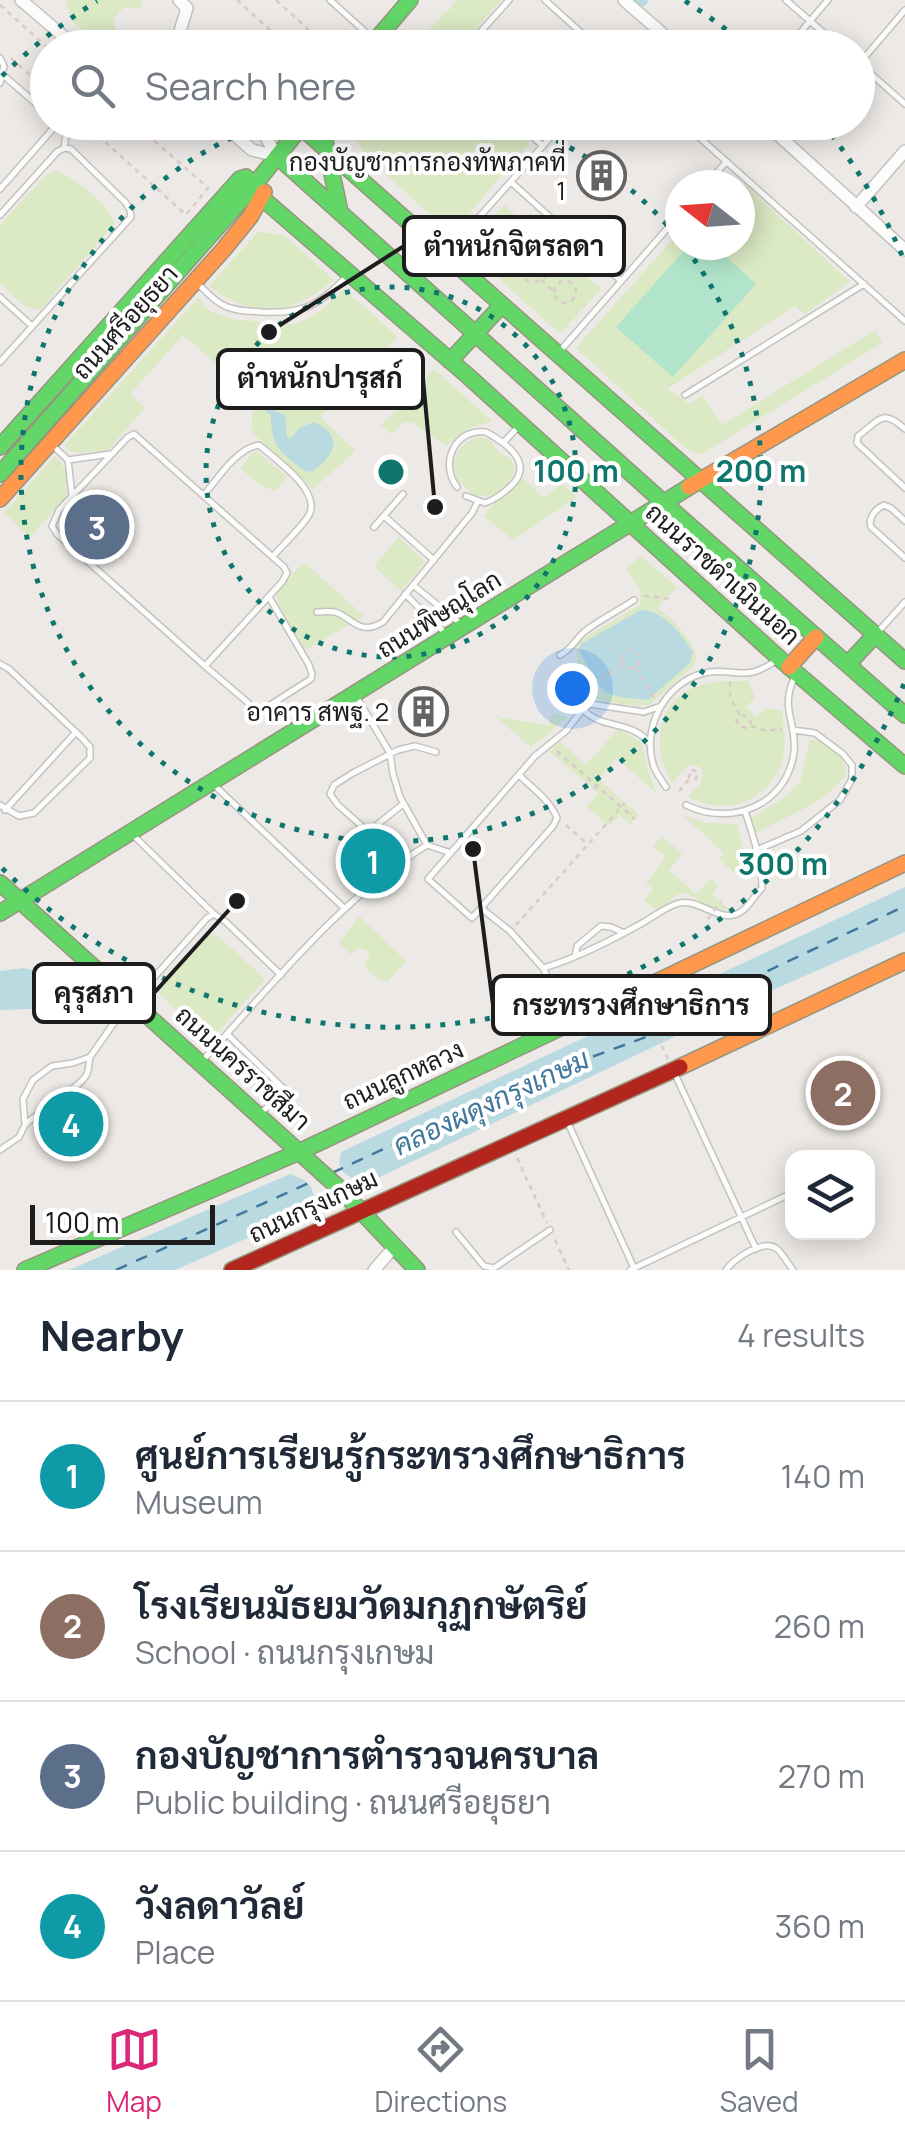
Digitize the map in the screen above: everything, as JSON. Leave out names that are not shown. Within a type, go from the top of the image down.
[{"type":"main road","points":[[384,30],[410,0]]},
{"type":"main road","name":"ถนนศรีอยุธยา","points":[[0,447],[72,365],[251,189],[291,140]]},
{"type":"main road","points":[[318,140],[905,661]]},
{"type":"main road","points":[[327,140],[340,212]]},
{"type":"main road","points":[[334,140],[343,163]]},
{"type":"main road","points":[[251,189],[273,163]]},
{"type":"main road","name":"ถนนราชดำเนินนอก","points":[[273,163],[340,212],[905,715]]},
{"type":"main road","name":"ถนนศรีอยุธยา","points":[[0,474],[44,437],[195,281],[248,220],[251,189]]},
{"type":"main road","name":"ถนนราชดำเนินนอก","points":[[251,189],[905,766]]},
{"type":"main road","points":[[248,220],[293,226]]},
{"type":"main road","name":"ถนนศรีอยุธยา","points":[[0,499],[86,377],[181,269],[193,244]]},
{"type":"main road","points":[[181,269],[195,281]]},
{"type":"main road","points":[[450,362],[502,306]]},
{"type":"main road","name":"ถนนพิษณุโลก","points":[[0,913],[700,480],[905,360]]},
{"type":"main road","points":[[72,365],[86,377]]},
{"type":"main road","points":[[16,429],[44,437]]},
{"type":"main road","points":[[848,664],[875,635]]},
{"type":"main road","points":[[788,666],[816,637]]},
{"type":"main road","name":"ถนนลูกหลวง","points":[[26,1270],[305,1157],[571,1022],[905,864]]},
{"type":"main road","name":"ถนนนครราชสีมา","points":[[0,883],[357,1205],[418,1270]]},
{"type":"main road","name":"ถนนกรุงเกษม","points":[[237,1269],[357,1205],[511,1146],[905,961]]},
{"type":"street","points":[[21,0],[56,30]]},
{"type":"street","points":[[179,0],[188,8],[182,30]]},
{"type":"street","points":[[624,0],[658,30]]},
{"type":"street","points":[[241,140],[273,163]]},
{"type":"street","points":[[266,140],[273,163]]},
{"type":"street","points":[[784,140],[905,250]]},
{"type":"street","points":[[856,206],[905,151]]},
{"type":"street","points":[[374,1270],[395,1246]]},
{"type":"lane","points":[[330,0],[359,30]]},
{"type":"lane","points":[[482,30],[509,0]]},
{"type":"lane","points":[[545,0],[578,30]]},
{"type":"lane","points":[[786,0],[820,30]]},
{"type":"lane","points":[[802,30],[828,0]]},
{"type":"lane","points":[[875,44],[905,10]]},
{"type":"lane","points":[[0,58],[4,66],[0,83]]},
{"type":"lane","points":[[3,75],[30,98]]},
{"type":"lane","points":[[875,78],[905,104]]},
{"type":"lane","points":[[0,189],[43,140]]},
{"type":"lane","points":[[64,148],[65,140]]},
{"type":"lane","points":[[536,140],[543,146]]},
{"type":"lane","points":[[446,254],[548,140]]},
{"type":"lane","points":[[702,140],[905,321]]},
{"type":"lane","points":[[0,215],[64,148],[71,149],[126,203],[131,218],[0,362]]},
{"type":"lane","points":[[719,170],[726,162]]},
{"type":"lane","points":[[511,182],[621,281]]},
{"type":"lane","points":[[557,354],[665,231]]},
{"type":"lane","points":[[195,281],[228,307],[294,312],[324,298],[348,275]]},
{"type":"lane","points":[[685,396],[864,284]]},
{"type":"lane","points":[[0,297],[32,326]]},
{"type":"lane","points":[[905,428],[891,416],[885,416],[858,436],[857,442],[905,488]]},
{"type":"lane","points":[[502,443],[520,424]]},
{"type":"lane","points":[[457,487],[448,463],[457,444],[470,434],[480,431],[518,457],[518,478],[498,498],[485,503],[466,496]]},
{"type":"lane","points":[[205,666],[268,597],[287,572],[284,567],[134,434],[72,496],[54,519],[52,526],[57,534],[252,708],[259,712],[311,679],[312,674],[268,597]]},
{"type":"lane","points":[[44,437],[68,460],[72,496]]},
{"type":"lane","points":[[204,495],[236,458],[249,447],[259,445],[307,488],[310,514],[272,556]]},
{"type":"lane","points":[[68,460],[112,454]]},
{"type":"lane","points":[[374,528],[404,494]]},
{"type":"lane","points":[[317,612],[338,612],[350,622],[374,627],[383,622],[478,501]]},
{"type":"lane","points":[[905,521],[884,506],[870,520],[871,527],[905,558]]},
{"type":"lane","points":[[384,516],[434,560]]},
{"type":"lane","points":[[412,586],[465,627]]},
{"type":"lane","points":[[406,594],[450,637]]},
{"type":"lane","points":[[560,655],[569,651],[587,630],[634,600]]},
{"type":"lane","points":[[875,635],[905,602]]},
{"type":"lane","points":[[0,664],[10,669],[76,732],[90,747],[90,758],[34,813],[19,816],[2,807],[76,732]]},
{"type":"lane","points":[[666,788],[654,767],[650,745],[653,722],[679,684],[699,674],[721,670],[746,674],[788,666],[793,758],[786,777],[758,806],[744,811],[718,815],[686,805]]},
{"type":"lane","points":[[355,694],[390,754],[403,804],[427,846]]},
{"type":"lane","points":[[519,775],[557,818],[472,918],[428,879],[519,775],[590,704],[644,712],[661,706]]},
{"type":"lane","points":[[583,708],[591,718],[643,735],[650,745]]},
{"type":"lane","points":[[757,850],[800,830],[840,800],[852,779],[852,765],[843,754],[815,733],[789,729]]},
{"type":"lane","points":[[403,804],[373,828],[366,829],[330,794],[334,786],[390,754],[415,746],[436,752]]},
{"type":"lane","points":[[212,782],[345,910]]},
{"type":"lane","points":[[543,968],[575,956],[680,902],[692,902],[721,915],[737,915],[746,909],[762,888],[757,850],[744,811]]},
{"type":"lane","points":[[132,833],[281,974]]},
{"type":"lane","points":[[200,1063],[320,932],[402,861],[427,846],[451,852]]},
{"type":"lane","points":[[481,908],[543,968],[571,1022]]},
{"type":"lane","points":[[0,1150],[19,1137],[38,1112],[82,1082],[90,1057],[132,1002],[188,937],[214,914]]},
{"type":"lane","points":[[575,956],[577,946],[601,926],[624,932]]},
{"type":"lane","points":[[227,1034],[284,1090],[258,1116]]},
{"type":"lane","points":[[25,1125],[23,1100],[33,1080],[52,1066],[90,1057]]},
{"type":"lane","points":[[673,1070],[756,1249]]},
{"type":"lane","points":[[566,1120],[632,1269],[785,1196]]},
{"type":"lane","points":[[456,1232],[484,1266],[494,1268],[550,1230]]},
{"type":"lane","points":[[726,1270],[729,1264],[769,1245],[793,1270]]},
{"type":"path","points":[[236,0],[270,30]]},
{"type":"path","points":[[276,0],[310,30]]},
{"type":"path","points":[[0,4],[30,32]]},
{"type":"path","points":[[11,58],[30,75]]},
{"type":"path","points":[[103,140],[186,215],[208,188],[153,140]]},
{"type":"path","points":[[517,232],[538,207]]},
{"type":"path","points":[[510,222],[525,235],[519,248],[510,258],[492,243],[510,222]]},
{"type":"path","points":[[519,248],[528,256],[541,256],[547,262],[548,272],[541,280],[526,280],[521,272],[522,262],[528,256]]},
{"type":"path","points":[[513,255],[522,262]]},
{"type":"path","points":[[541,280],[556,298],[565,302],[574,298],[576,291],[570,282],[562,281],[554,292]]},
{"type":"path","points":[[634,600],[647,594],[672,599]]},
{"type":"path","points":[[622,665],[624,653],[635,651],[639,655],[635,668]]},
{"type":"path","points":[[622,665],[635,668],[654,697]]},
{"type":"path","points":[[583,690],[622,665]]},
{"type":"path","points":[[730,679],[730,697],[739,725],[767,731],[789,729]]},
{"type":"path","points":[[738,714],[748,717],[749,725]]},
{"type":"path","points":[[550,744],[635,819]]},
{"type":"path","points":[[679,791],[690,778]]},
{"type":"path","points":[[594,789],[601,781]]},
{"type":"path","points":[[510,932],[623,805]]},
{"type":"path","points":[[557,818],[588,844]]},
{"type":"path","points":[[708,919],[720,902]]},
{"type":"path","points":[[673,1070],[659,1040],[682,1029]]},
{"type":"path","points":[[511,1146],[569,1270]]},
{"type":"green space","points":[[66,0],[142,0],[141,9],[124,7],[113,20],[116,30],[83,30],[68,10]]},
{"type":"green space","points":[[457,0],[502,0],[474,30],[429,30]]},
{"type":"green space","points":[[357,140],[526,140],[529,144],[451,234],[369,159]]},
{"type":"green space","points":[[55,171],[90,192],[114,224],[41,309],[35,309],[18,301],[0,283],[0,225],[47,174]]},
{"type":"green space","points":[[755,194],[850,282],[805,314],[795,306],[667,389],[690,404],[702,395],[722,425],[875,330],[882,343],[702,454],[682,445],[576,348],[665,248],[665,260],[755,260]]},
{"type":"green space","points":[[504,205],[601,289],[560,334],[466,248]]},
{"type":"green space","points":[[258,232],[284,235],[334,280],[303,301],[273,309],[242,305],[209,286]]},
{"type":"green space","points":[[676,260],[730,260],[756,284],[673,377],[616,327]]},
{"type":"green space","points":[[344,289],[398,337],[320,417],[356,451],[313,489],[253,433],[249,393],[183,335],[130,394],[145,408],[108,450],[73,453],[64,446],[198,298],[209,311],[233,319],[295,325],[322,310]]},
{"type":"green space","points":[[434,369],[492,421],[472,427],[446,446],[413,423],[404,422],[391,434],[381,425]]},
{"type":"green space","points":[[477,437],[489,439],[511,459],[515,469],[498,493],[468,493],[456,477],[456,456]]},
{"type":"green space","points":[[253,452],[287,477],[275,491],[260,485],[240,468]]},
{"type":"green space","points":[[55,456],[66,475],[66,497],[30,537],[4,513]]},
{"type":"green space","points":[[523,479],[544,497],[562,484],[577,497],[513,540],[484,516]]},
{"type":"green space","points":[[399,537],[425,562],[401,591],[375,567]]},
{"type":"green space","points":[[641,556],[677,587],[657,608],[681,630],[697,659],[649,705],[595,699],[578,667],[578,643],[640,605],[640,591],[626,568]],"holes":[[[641,610],[671,624],[692,651],[648,700],[603,691],[579,651],[581,644]]]},
{"type":"green space","points":[[304,562],[364,616],[305,650],[276,594]]},
{"type":"green space","points":[[748,681],[755,698],[746,707],[756,717],[766,708],[782,711],[785,745],[777,773],[762,791],[730,806],[706,804],[688,797],[700,783],[702,771],[689,765],[672,783],[661,755],[661,726],[666,713],[674,701],[701,685]]},
{"type":"green space","points":[[552,714],[568,717],[531,747],[495,716],[549,726]]},
{"type":"green space","points":[[618,729],[641,742],[657,794],[617,758],[598,779],[639,815],[630,824],[619,815],[609,826],[587,807],[598,793],[550,752],[558,740],[586,765]]},
{"type":"green space","points":[[810,740],[824,742],[834,749],[847,772],[819,800],[754,832],[752,818],[800,783]]},
{"type":"green space","points":[[683,815],[707,823],[737,824],[749,875],[743,870],[738,876],[719,859],[724,853]]},
{"type":"green space","points":[[662,836],[682,854],[669,870],[696,894],[710,879],[718,886],[712,894],[729,909],[712,908],[687,893],[676,895],[659,912],[644,900],[653,889],[646,883],[666,857],[653,846]]},
{"type":"green space","points":[[359,916],[406,961],[387,982],[364,966],[370,956],[368,951],[359,948],[350,954],[339,943]]},
{"type":"green space","points":[[207,934],[217,935],[265,979],[209,1042],[157,991]]},
{"type":"water","points":[[258,386],[263,387],[265,404],[285,415],[288,438],[314,422],[330,433],[333,447],[326,460],[311,472],[279,448],[271,416],[253,393]]},
{"type":"water","points":[[641,610],[664,619],[693,652],[690,663],[648,700],[603,690],[579,651],[581,644]]},
{"type":"water","name":"คลองผดุงกรุงเกษม","points":[[905,887],[905,932],[777,988],[302,1214],[175,1270],[69,1270],[343,1151]]},
{"type":"water","points":[[24,968],[49,979],[61,1002],[0,1010],[0,971]]},
{"type":"pier","points":[[342,1150],[339,1163],[343,1172],[358,1182],[371,1183],[309,1212],[315,1200],[311,1187],[288,1173]]},
{"type":"ferry route","points":[[332,1173],[543,1075],[665,1030],[682,1029],[694,1015],[738,985],[905,906]]},
{"type":"ferry route","points":[[116,1270],[320,1178]]},
{"type":"traffic: fast","points":[[384,30],[410,0]]},
{"type":"traffic: fast","points":[[0,474],[290,140]]},
{"type":"traffic: fast","points":[[316,140],[905,661]]},
{"type":"traffic: fast","points":[[325,140],[340,212]]},
{"type":"traffic: fast","points":[[277,156],[905,715]]},
{"type":"traffic: fast","points":[[0,447],[240,179],[246,177]]},
{"type":"traffic: fast","points":[[240,179],[468,376],[780,659],[905,766]]},
{"type":"traffic: fast","points":[[450,361],[502,305]]},
{"type":"traffic: fast","points":[[0,913],[689,487]]},
{"type":"traffic: fast","points":[[848,664],[875,635]]},
{"type":"traffic: fast","points":[[0,883],[339,1188],[417,1270]]},
{"type":"traffic: fast","points":[[25,1270],[299,1152],[604,1007]]},
{"type":"traffic: slow","points":[[0,499],[224,249],[264,192]]},
{"type":"traffic: slow","points":[[689,487],[905,360]]},
{"type":"traffic: slow","points":[[789,667],[816,637]]},
{"type":"traffic: slow","points":[[604,1007],[905,863]]},
{"type":"traffic: slow","points":[[680,1067],[905,961]]},
{"type":"traffic: jam","points":[[232,1270],[680,1067]]},
{"type":"place","name":"กองบัญชาการกองทัพภาคที่ 1","points":[[601,176]]},
{"type":"place","name":"ตำหนักจิตรลดา","points":[[269,332]]},
{"type":"place","name":"ตำหนักปารุสก์","points":[[435,507]]},
{"type":"place","name":"กองบัญชาการตำรวจนครบาล","points":[[97,527]]},
{"type":"place","name":"อาคาร สพฐ. 2","points":[[424,712]]},
{"type":"place","name":"กระทรวงศึกษาธิการ","points":[[473,849]]},
{"type":"place","name":"ศูนย์การเรียนรู้กระทรวงศึกษาธิการ","points":[[373,861]]},
{"type":"place","name":"คุรุสภา","points":[[237,901]]},
{"type":"place","name":"โรงเรียนมัธยมวัดมกุฏกษัตริย์","points":[[843,1093]]},
{"type":"place","name":"วังลดาวัลย์","points":[[71,1124]]}]
